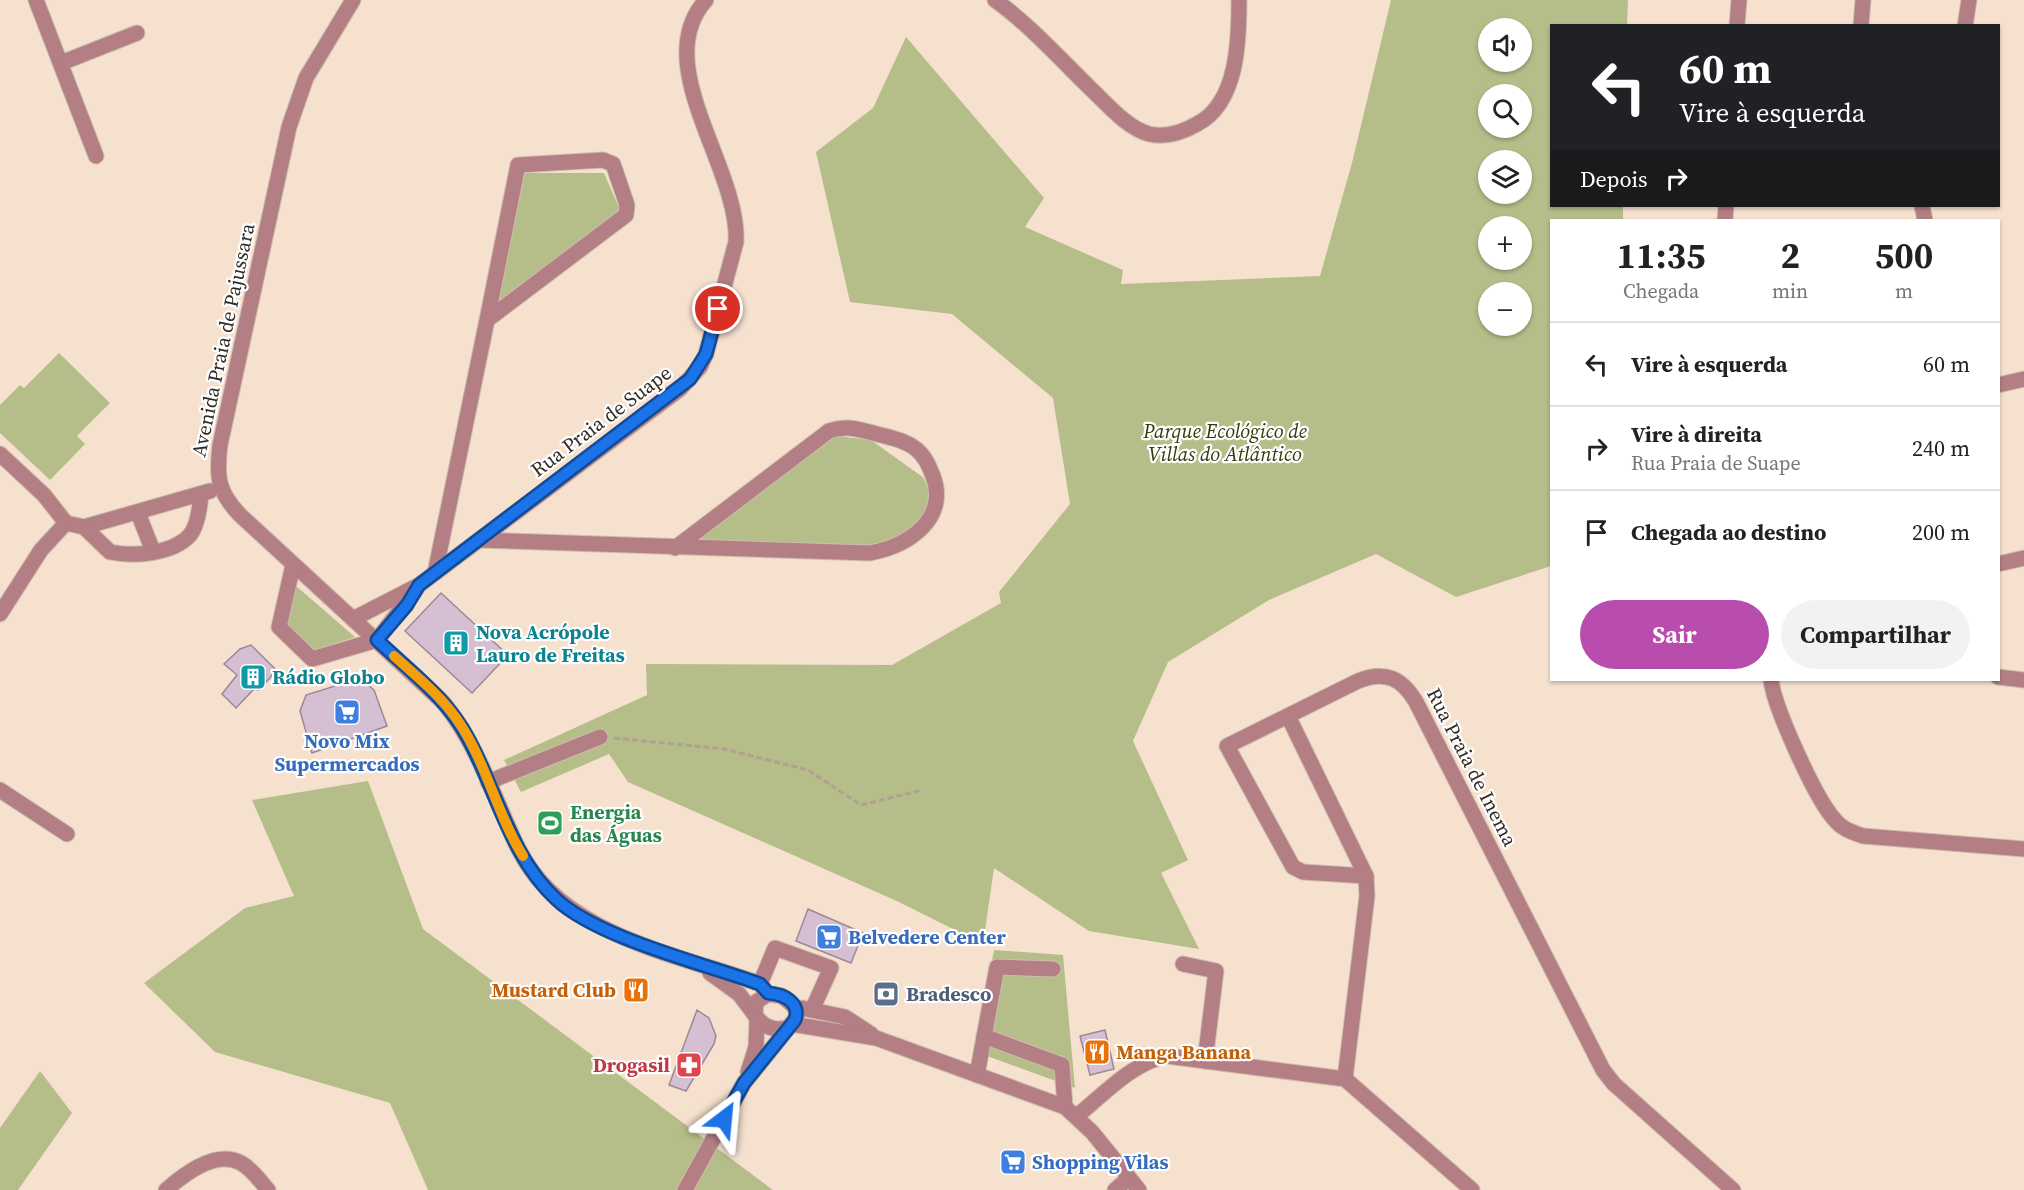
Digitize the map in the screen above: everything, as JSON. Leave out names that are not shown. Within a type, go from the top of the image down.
[{"type":"street","points":[[36,0],[96,156]]},
{"type":"street","name":"Avenida Praia de Pajussara","points":[[220,488],[218,466],[220,446],[289,127],[306,78],[353,0]]},
{"type":"street","name":"Rua Praia de Suape","points":[[353,619],[419,585],[680,389],[699,367],[706,354],[736,242],[737,224],[723,172],[688,74],[686,52],[692,27],[706,0]]},
{"type":"street","points":[[995,0],[1118,115],[1149,134],[1166,135],[1201,123],[1217,107],[1222,98],[1234,64],[1239,0]]},
{"type":"street","points":[[1737,24],[1739,0]]},
{"type":"street","points":[[1861,24],[1863,0]]},
{"type":"street","points":[[1965,24],[1970,0]]},
{"type":"street","points":[[61,63],[137,33]]},
{"type":"street","points":[[435,573],[487,320],[519,165],[603,160],[612,164],[627,205],[626,215],[487,320]]},
{"type":"street","points":[[2000,385],[2024,379]]},
{"type":"street","points":[[479,540],[675,548],[870,553],[881,551],[925,527],[935,506],[936,483],[923,456],[908,443],[851,427],[839,427],[829,431],[675,548]]},
{"type":"street","points":[[0,454],[50,501],[66,523],[84,527],[220,488],[228,503],[428,687],[456,718],[519,850],[537,879],[556,900],[579,916],[606,929],[782,996],[795,1007],[845,1017],[876,1038]]},
{"type":"street","points":[[84,527],[110,552],[153,551],[171,547],[192,533],[200,509],[201,494]]},
{"type":"street","points":[[138,513],[153,551]]},
{"type":"street","points":[[0,614],[41,550],[66,523]]},
{"type":"street","points":[[2000,564],[2024,558]]},
{"type":"street","points":[[293,565],[279,627],[307,656],[318,658],[377,640]]},
{"type":"street","name":"Rua Praia de Suape","points":[[377,640],[407,605],[419,585]]},
{"type":"street","name":"Rua Praia de Inema","points":[[1366,876],[1303,872],[1293,867],[1227,746],[1370,676],[1391,677],[1410,691],[1602,1070],[1614,1084],[1733,1190]]},
{"type":"street","points":[[2000,677],[2024,680]]},
{"type":"street","points":[[1771,681],[1777,706],[1819,797],[1832,818],[1847,831],[1863,836],[2024,849]]},
{"type":"street","points":[[1288,716],[1366,876],[1368,896],[1345,1079]]},
{"type":"street","points":[[488,782],[600,737]]},
{"type":"street","points":[[0,790],[67,834]]},
{"type":"street","points":[[685,1190],[744,1083],[756,1047],[756,1002],[764,989],[775,948],[831,968],[812,1010]]},
{"type":"street","points":[[689,960],[739,994],[756,1017],[772,1028],[791,1026],[876,1038],[977,1074],[1071,1112],[1139,1190]]},
{"type":"street","points":[[1183,964],[1216,971],[1205,1061]]},
{"type":"street","points":[[977,1074],[997,967],[1053,969]]},
{"type":"street","points":[[744,1083],[791,1026],[797,1016],[795,1007]]},
{"type":"street","points":[[984,1036],[1062,1065],[1071,1112]]},
{"type":"street","points":[[1071,1112],[1152,1059],[1167,1056],[1345,1079],[1472,1190]]},
{"type":"street","points":[[166,1190],[188,1171],[203,1163],[229,1160],[241,1162],[268,1190]]},
{"type":"street","points":[[1115,1190],[1129,1178]]},
{"type":"path","points":[[600,737],[724,749],[808,770],[861,805],[922,790]]},
{"type":"green space","name":"Parque Ecológico de Villas do Atlântico","points":[[1391,0],[1628,0],[1627,24],[1550,24],[1550,207],[1623,207],[1623,219],[1550,219],[1550,566],[1456,597],[1376,554],[1269,600],[1168,662],[1133,741],[1188,860],[1161,873],[1199,949],[1089,931],[994,868],[983,944],[899,902],[628,782],[609,754],[521,792],[504,760],[647,695],[646,664],[892,665],[1001,603],[999,592],[1070,504],[1053,398],[952,314],[850,302],[816,152],[873,108],[906,37],[1044,198],[1025,227],[1123,270],[1121,284],[1320,276],[1352,163]]},
{"type":"green space","points":[[525,173],[604,173],[620,210],[497,304]]},
{"type":"green space","points":[[59,353],[110,403],[77,436],[85,444],[50,480],[0,433],[0,405],[20,385],[24,388]]},
{"type":"green space","points":[[836,436],[871,440],[924,478],[932,500],[924,521],[893,541],[868,548],[691,544]]},
{"type":"green space","points":[[296,586],[355,637],[312,651],[287,628]]},
{"type":"green space","points":[[368,781],[423,929],[773,1190],[428,1190],[390,1103],[215,1052],[144,983],[245,908],[294,896],[252,800]]},
{"type":"green space","points":[[994,950],[1063,955],[1075,1088],[976,1052]]},
{"type":"green space","points":[[40,1071],[72,1113],[18,1190],[0,1190],[0,1128]]},
{"type":"building","name":"Nova Acrópole Lauro de Freitas","points":[[441,593],[508,655],[472,693],[405,631]]},
{"type":"building","name":"Rádio Globo","points":[[251,645],[275,669],[258,690],[255,688],[236,708],[222,694],[237,675],[224,664],[240,649]]},
{"type":"building","points":[[360,678],[374,690],[387,726],[312,753],[300,711],[306,695]]},
{"type":"building","name":"Belvedere Center","points":[[808,909],[863,933],[851,963],[796,941]]},
{"type":"building","name":"Drogasil","points":[[697,1010],[709,1018],[716,1036],[714,1044],[686,1091],[669,1085]]},
{"type":"building","name":"Manga Banana","points":[[1105,1030],[1114,1069],[1090,1075],[1080,1036]]},
{"type":"slow traffic","points":[[394,656],[443,702],[456,718],[469,740],[523,856]]},
{"type":"place","name":"Nova Acrópole Lauro de Freitas","points":[[456,643]]},
{"type":"place","name":"Rádio Globo","points":[[253,677]]},
{"type":"place","name":"Novo Mix Supermercados","points":[[347,712]]},
{"type":"place","name":"Energia das Águas","points":[[550,823]]},
{"type":"place","name":"Belvedere Center","points":[[829,937]]},
{"type":"place","name":"Mustard Club","points":[[636,990]]},
{"type":"place","name":"Bradesco","points":[[886,994]]},
{"type":"place","name":"Manga Banana","points":[[1097,1052]]},
{"type":"place","name":"Drogasil","points":[[689,1065]]},
{"type":"place","name":"Shopping Vilas","points":[[1013,1162]]},
{"type":"route","points":[[718,309],[706,354],[699,367],[680,389],[419,585],[407,605],[377,640],[428,687],[456,718],[469,740],[519,850],[537,879],[556,900],[579,916],[615,933],[760,984],[768,993],[777,994],[792,1002],[797,1011],[795,1020],[744,1083],[724,1119]]}]
